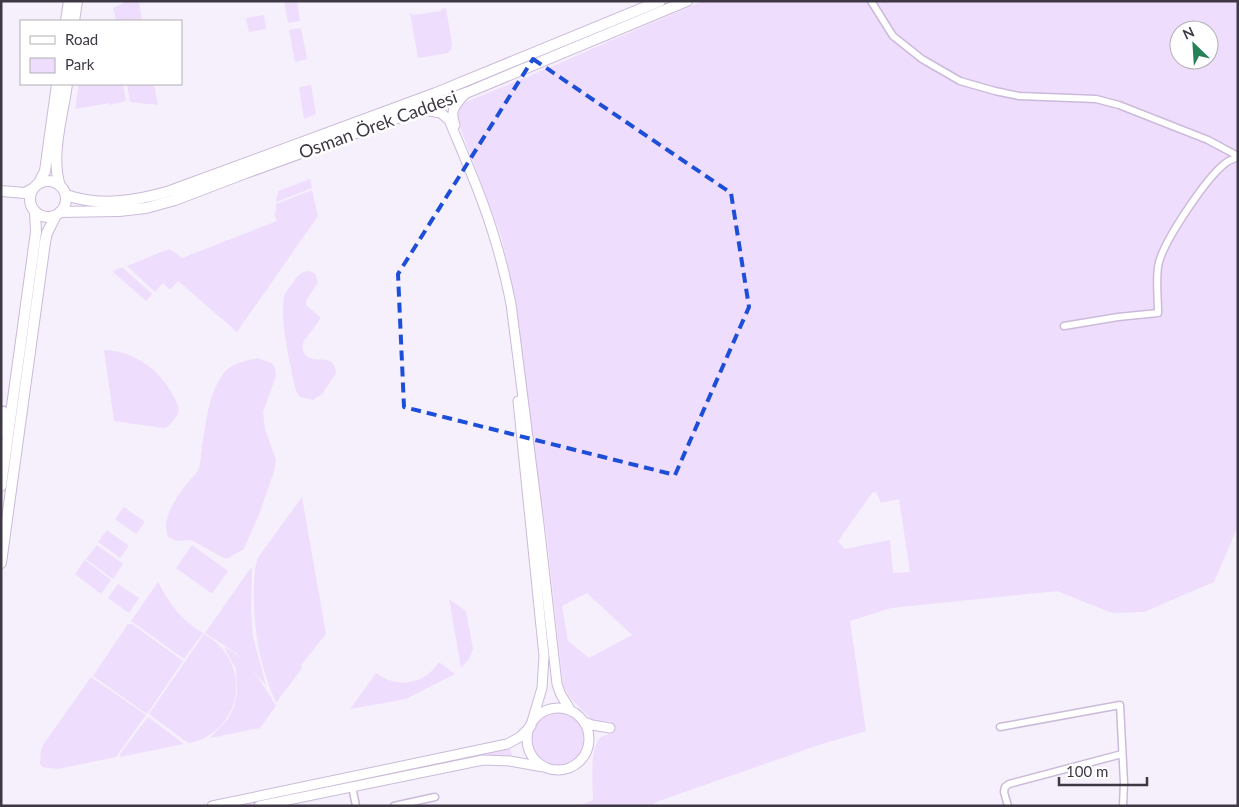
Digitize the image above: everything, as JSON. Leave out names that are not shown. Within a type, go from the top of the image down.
[{"type":"main road","points":[[66,20],[69,1]]},
{"type":"main road","points":[[74,20],[77,1]]},
{"type":"main road","name":"Osman Örek Caddesi","points":[[63,190],[76,198],[112,202],[133,200],[170,191],[436,93],[660,1]]},
{"type":"main road","name":"Osman Örek Caddesi","points":[[58,214],[146,208],[174,200],[423,110],[687,1]]},
{"type":"main road","points":[[1,563],[9,411],[47,233],[65,204],[63,190],[52,154],[57,85]]},
{"type":"main road","points":[[1,486],[9,411],[36,232],[30,197],[44,177],[52,154],[67,85]]},
{"type":"main road","points":[[1,192],[25,193],[36,186],[52,181],[63,190]]},
{"type":"main road","points":[[1,192],[24,201],[47,217],[58,214]]},
{"type":"street","points":[[872,1],[894,36],[922,59],[960,81],[1019,96],[1096,99],[1119,105],[1208,140],[1238,157]]},
{"type":"street","points":[[259,806],[483,760],[510,760],[556,770],[571,768],[583,758],[595,737],[610,728],[584,722],[571,711],[561,695],[557,684],[512,304],[496,242],[452,118],[453,108],[466,93]]},
{"type":"street","points":[[423,110],[441,113],[449,120],[471,173]]},
{"type":"street","points":[[1064,326],[1118,317],[1158,313],[1158,266],[1165,247],[1190,206],[1213,176],[1228,161],[1238,157]]},
{"type":"street","points":[[507,284],[544,656],[542,686],[538,706],[527,736],[528,749],[535,762],[543,767]]},
{"type":"street","points":[[1,436],[9,411]]},
{"type":"street","points":[[1000,727],[1120,705],[1124,806]]},
{"type":"street","points":[[212,806],[507,744],[520,737],[537,717],[549,709],[562,708],[571,711]]},
{"type":"street","points":[[584,722],[589,734],[589,745]]},
{"type":"street","points":[[1008,806],[1004,792],[1005,787],[1009,784],[1122,754]]},
{"type":"street","points":[[352,786],[356,806]]},
{"type":"street","points":[[394,806],[435,797]]},
{"type":"highlighted area","points":[[533,59],[731,193],[749,307],[675,475],[404,407],[398,274]]},
{"type":"green space","points":[[128,1],[139,1],[142,20],[116,20],[113,8]]},
{"type":"green space","points":[[284,1],[297,1],[300,21],[288,23]]},
{"type":"green space","points":[[703,1],[1238,1],[1238,526],[1214,582],[1144,612],[1112,613],[1057,591],[891,608],[850,621],[866,731],[819,745],[659,801],[650,806],[579,806],[593,800],[592,768],[594,750],[597,743],[600,738],[614,732],[610,721],[599,722],[591,719],[570,698],[563,685],[546,530],[537,474],[515,296],[501,236],[456,117],[457,111],[463,103]],"holes":[[[876,492],[881,503],[899,499],[910,572],[893,573],[890,540],[845,549],[838,541],[872,493]],[[587,593],[632,635],[589,658],[568,641],[562,606]]]},
{"type":"green space","points":[[446,8],[452,44],[451,50],[448,53],[418,58],[410,13],[413,15],[441,11],[441,9]]},
{"type":"green space","points":[[264,15],[266,29],[249,32],[246,18]]},
{"type":"green space","points":[[301,28],[307,59],[295,62],[289,30]]},
{"type":"green space","points":[[79,85],[123,85],[126,101],[75,109]]},
{"type":"green space","points":[[127,85],[154,85],[158,105],[130,102]]},
{"type":"green space","points":[[311,85],[316,114],[304,119],[299,87]]},
{"type":"green space","points":[[310,179],[312,188],[276,202],[278,191]]},
{"type":"green space","points":[[312,190],[318,216],[237,332],[178,281],[170,290],[163,283],[155,292],[127,266],[169,249],[182,258],[277,221],[274,214],[276,212],[276,204]]},
{"type":"green space","points":[[123,268],[152,294],[146,301],[114,273],[113,271]]},
{"type":"green space","points":[[310,271],[315,274],[318,282],[307,299],[306,305],[321,318],[304,341],[303,349],[310,358],[331,362],[336,373],[322,394],[313,400],[300,397],[296,391],[286,342],[283,315],[283,303],[286,292],[299,275]]},
{"type":"green space","points":[[105,350],[116,351],[137,358],[162,379],[179,408],[177,415],[169,426],[164,428],[114,421]]},
{"type":"green space","points":[[257,358],[272,363],[275,368],[276,376],[263,412],[265,429],[276,460],[260,512],[244,549],[226,559],[191,540],[177,541],[168,537],[166,523],[170,509],[199,468],[208,409],[218,382],[229,368],[238,363]]},
{"type":"green space","points":[[302,497],[326,634],[301,665],[302,668],[276,703],[262,662],[256,633],[254,581],[256,564],[259,556]]},
{"type":"green space","points":[[124,507],[145,522],[136,534],[115,519]]},
{"type":"green space","points":[[107,530],[129,546],[120,558],[98,542]]},
{"type":"green space","points":[[97,545],[123,564],[113,579],[86,559]]},
{"type":"green space","points":[[192,545],[228,571],[212,594],[176,568]]},
{"type":"green space","points":[[85,560],[111,580],[101,594],[75,574]]},
{"type":"green space","points":[[252,568],[251,609],[253,637],[266,685],[236,653],[205,633]]},
{"type":"green space","points":[[158,582],[177,611],[203,633],[184,659],[131,621]]},
{"type":"green space","points":[[118,584],[139,598],[129,613],[108,598]]},
{"type":"green space","points":[[449,599],[466,611],[473,649],[469,659],[461,668]]},
{"type":"green space","points":[[128,624],[132,624],[183,661],[147,714],[93,676]]},
{"type":"green space","points":[[204,634],[226,654],[236,680],[236,693],[226,720],[209,735],[195,742],[188,743],[149,714]]},
{"type":"green space","points":[[224,647],[247,665],[276,706],[260,728],[210,738],[228,719],[234,707],[237,693],[236,669]]},
{"type":"green space","points":[[439,662],[455,674],[406,699],[350,709],[376,673],[393,681],[410,682],[426,676]]},
{"type":"green space","points":[[91,677],[146,715],[116,757],[58,769],[42,767],[40,764],[43,745]]},
{"type":"green space","points":[[558,712],[568,714],[577,720],[583,729],[585,739],[583,749],[577,758],[568,764],[558,766],[548,764],[539,758],[533,749],[531,739],[533,729],[539,720],[548,714]]},
{"type":"green space","points":[[148,717],[184,744],[120,757],[120,754]]},
{"type":"green space","points":[[510,747],[512,756],[483,757],[245,806],[227,806]]}]
